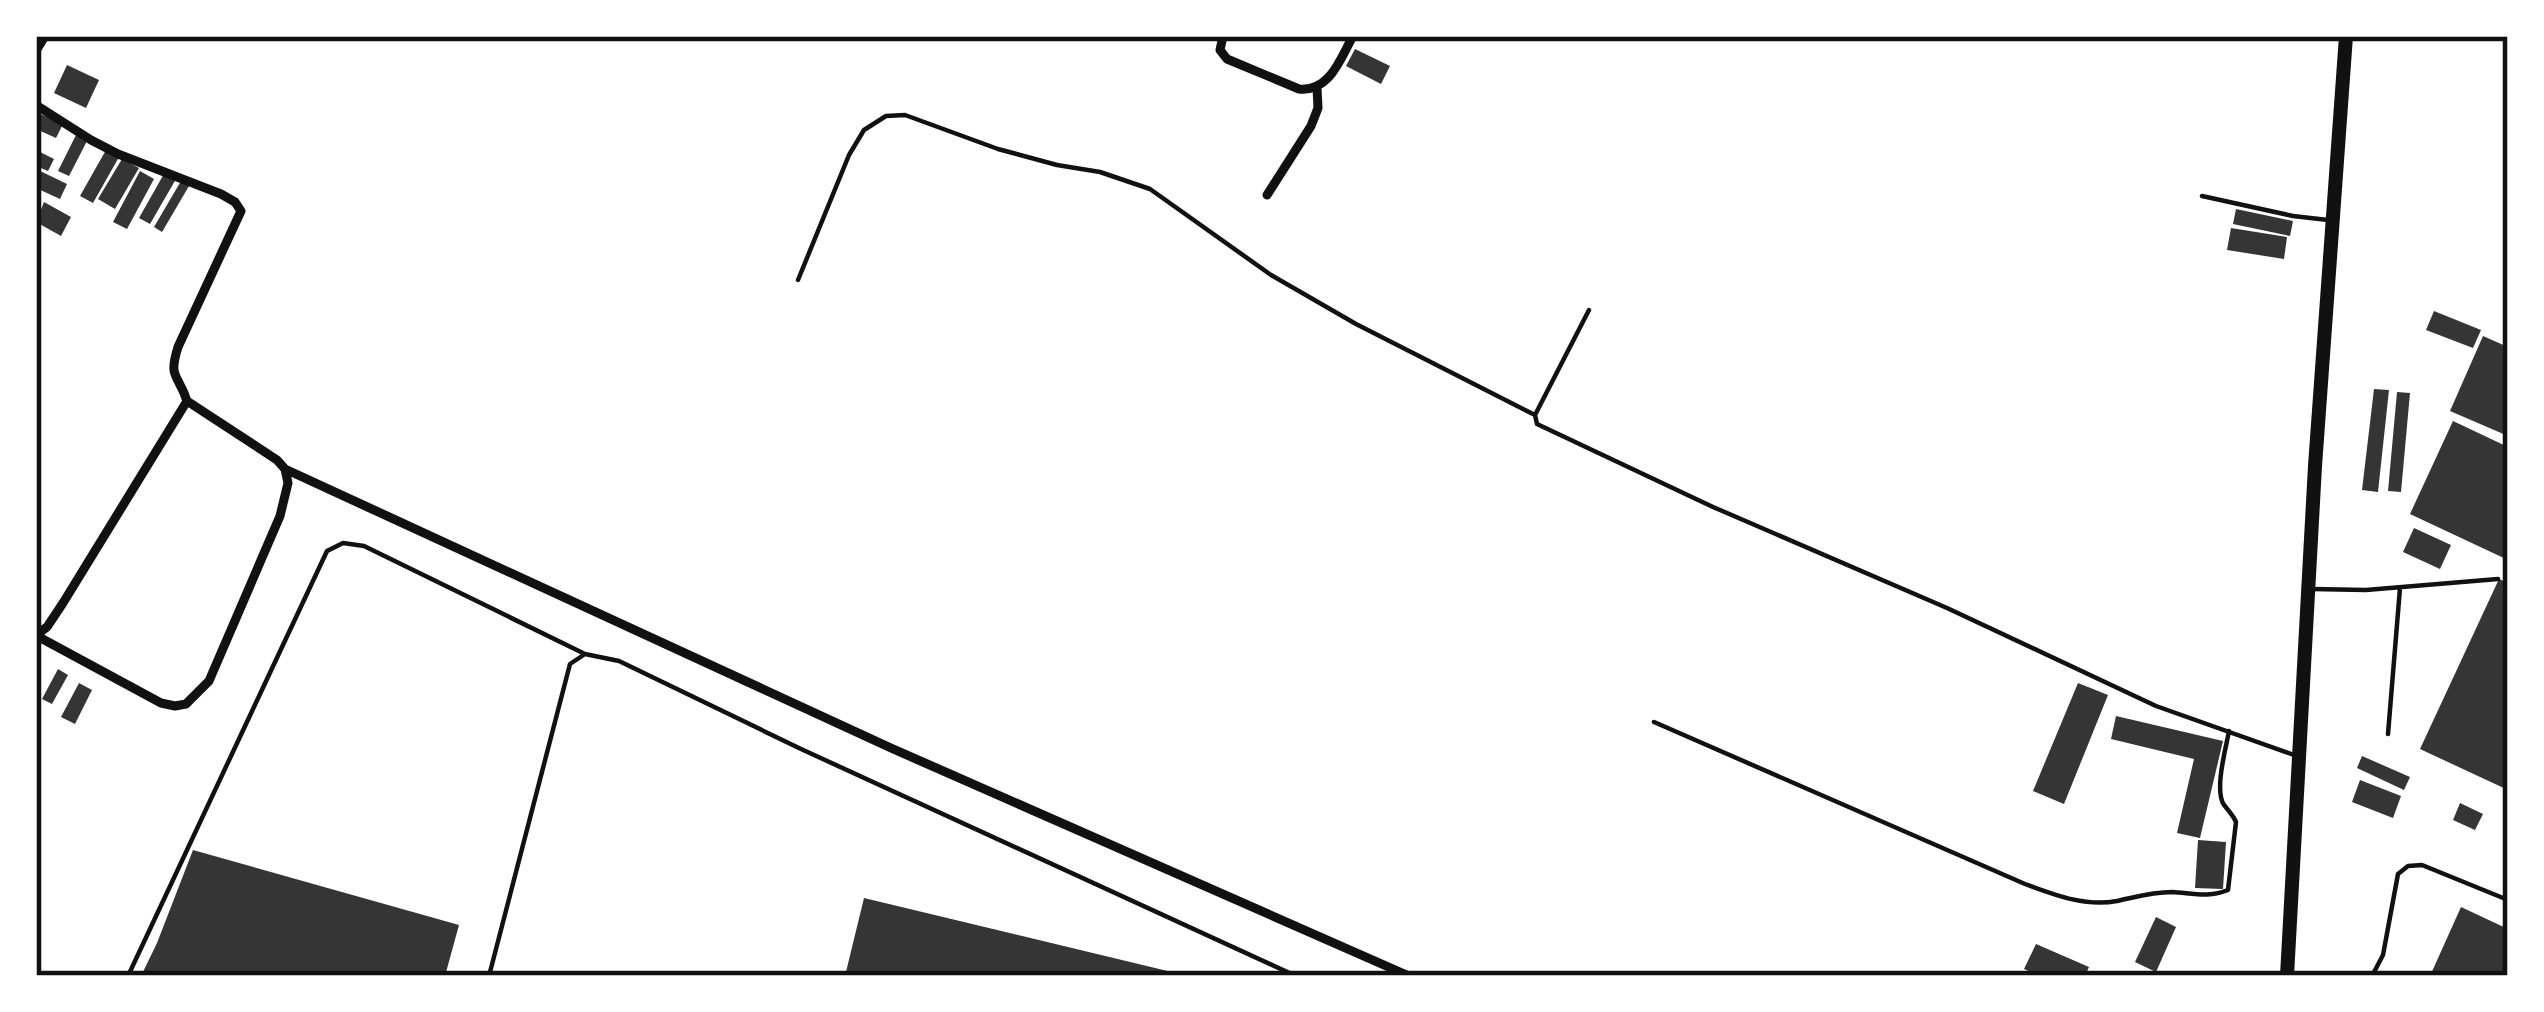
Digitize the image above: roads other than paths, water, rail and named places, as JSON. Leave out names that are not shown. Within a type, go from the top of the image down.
[{"type":"main road","points":[[2287,976],[2315,466],[2346,36]]},
{"type":"street","points":[[36,51],[45,36]]},
{"type":"street","points":[[1223,36],[1220,50],[1227,59],[1300,89],[1324,84],[1353,36]]},
{"type":"street","points":[[1267,195],[1311,127],[1318,108],[1317,88]]},
{"type":"street","points":[[36,105],[118,154],[235,202],[241,212],[236,227],[172,366],[187,400],[285,469],[891,748],[1409,976]]},
{"type":"street","points":[[187,400],[55,615],[37,636],[161,703],[186,704],[209,682],[280,516],[288,483],[285,469]]},
{"type":"lane","points":[[798,280],[849,155],[864,130],[886,116],[905,115],[998,149],[1100,172],[1150,189],[1271,275],[1535,415]]},
{"type":"lane","points":[[2202,196],[2333,221]]},
{"type":"lane","points":[[1588,310],[1535,415],[1537,424],[2156,706],[2300,757]]},
{"type":"lane","points":[[128,976],[327,551],[343,544],[364,546],[585,654],[619,662],[1296,976]]},
{"type":"lane","points":[[2309,590],[2498,579]]},
{"type":"lane","points":[[2388,734],[2400,588]]},
{"type":"lane","points":[[489,976],[569,664],[585,654]]},
{"type":"lane","points":[[1654,722],[2026,884],[2091,902],[2156,893],[2214,896],[2228,890],[2236,822],[2220,791],[2229,731]]},
{"type":"lane","points":[[2372,976],[2383,955],[2398,874],[2408,866],[2422,865],[2508,900]]}]
